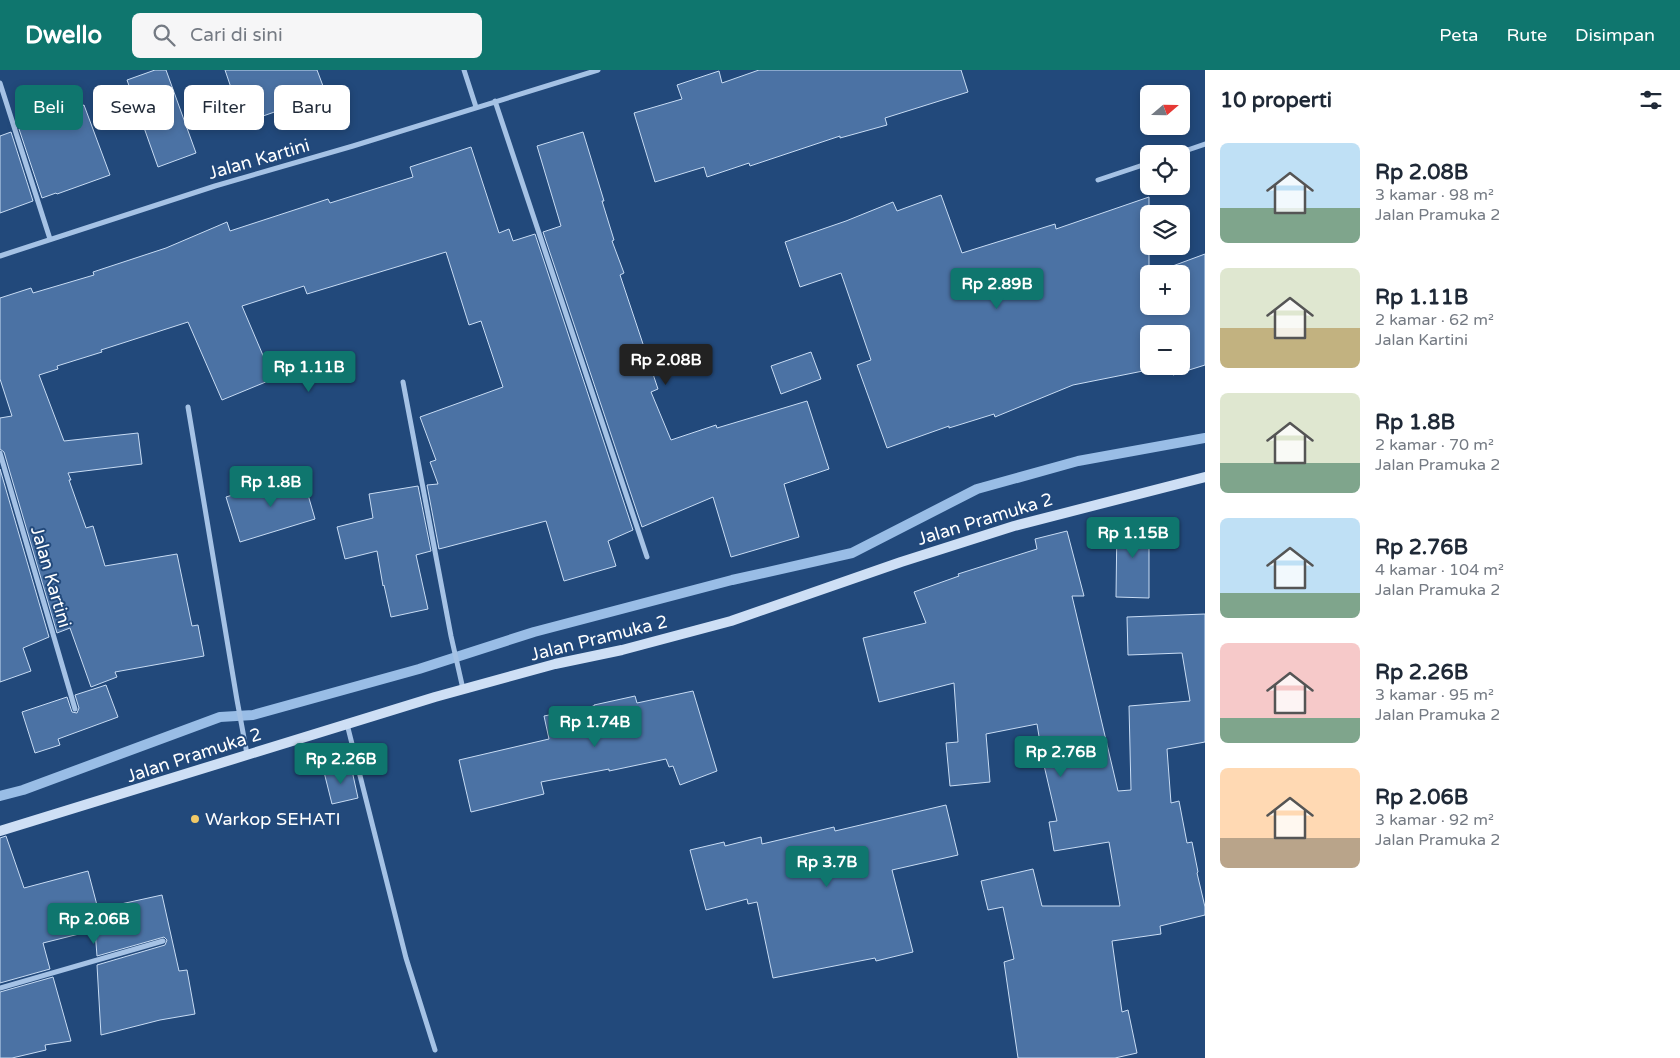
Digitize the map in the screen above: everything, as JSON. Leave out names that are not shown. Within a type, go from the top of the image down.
[{"type":"main road","name":"Jalan Pramuka 2","points":[[0,831],[152,786],[247,754],[463,689],[555,664],[622,650],[731,621],[892,565],[1014,526],[1205,477]]},
{"type":"street","points":[[464,70],[476,107]]},
{"type":"street","name":"Jalan Kartini","points":[[0,256],[215,186],[354,146],[598,70]]},
{"type":"street","points":[[0,83],[50,239]]},
{"type":"street","points":[[495,101],[647,557]]},
{"type":"street","points":[[1190,149],[1205,144]]},
{"type":"street","points":[[1098,180],[1140,166]]},
{"type":"street","points":[[402,382],[463,689]]},
{"type":"street","points":[[188,407],[247,754]]},
{"type":"street","name":"Jalan Kartini","points":[[0,453],[75,709]]},
{"type":"street","points":[[347,724],[406,958],[435,1050]]},
{"type":"street","points":[[0,988],[163,941]]},
{"type":"building","points":[[155,70],[166,70],[171,85],[129,85],[127,80]]},
{"type":"building","points":[[225,70],[317,70],[323,85],[274,85],[274,112],[264,116],[264,85],[230,85]]},
{"type":"building","points":[[759,70],[961,70],[968,92],[885,118],[887,125],[840,138],[840,136],[750,166],[749,163],[707,177],[704,167],[655,182],[634,113],[682,99],[677,85],[719,71],[722,83]]},
{"type":"building","points":[[174,92],[184,120],[184,130],[188,130],[196,153],[158,167],[145,130],[174,130]]},
{"type":"building","points":[[83,105],[110,175],[42,198],[19,130],[83,130]]},
{"type":"building","points":[[11,132],[33,201],[0,213],[0,136]]},
{"type":"building","points":[[583,132],[604,201],[602,201],[614,240],[612,241],[624,273],[620,275],[658,389],[651,392],[671,440],[716,425],[717,428],[807,401],[829,469],[784,484],[799,537],[731,557],[713,497],[642,527],[543,232],[561,226],[537,146]]},
{"type":"building","points":[[471,147],[499,233],[509,229],[513,241],[535,234],[633,530],[608,541],[616,566],[564,581],[546,521],[439,549],[427,485],[438,484],[430,462],[436,460],[420,417],[503,387],[481,321],[469,325],[446,252],[307,294],[304,286],[242,306],[273,379],[222,400],[188,322],[101,350],[102,352],[57,366],[58,369],[39,375],[64,441],[138,433],[142,464],[68,473],[71,480],[69,480],[86,528],[93,526],[105,566],[177,554],[192,626],[198,625],[204,656],[115,672],[117,677],[91,687],[70,628],[57,633],[4,452],[0,449],[0,418],[12,416],[0,379],[0,298],[31,288],[33,293],[94,275],[93,272],[166,248],[227,222],[230,231],[328,199],[330,203],[413,177],[410,167]]},
{"type":"building","points":[[941,195],[962,253],[1055,224],[1056,229],[1149,197],[1149,205],[1140,205],[1140,255],[1149,255],[1149,265],[1140,265],[1140,315],[1190,315],[1190,265],[1175,265],[1205,254],[1205,365],[1190,370],[1190,325],[1140,325],[1140,372],[1073,385],[995,417],[994,414],[949,428],[949,426],[887,448],[857,365],[871,360],[841,273],[800,287],[785,242],[893,202],[897,211]]},
{"type":"building","points":[[811,352],[821,379],[781,394],[771,366]]},
{"type":"building","points":[[0,469],[49,637],[23,648],[31,671],[0,682]]},
{"type":"building","points":[[302,474],[315,519],[240,542],[226,497]]},
{"type":"building","points":[[418,486],[431,551],[416,555],[428,609],[391,617],[377,551],[345,559],[337,527],[373,518],[369,494]]},
{"type":"building","points":[[1117,521],[1149,521],[1149,598],[1116,597]]},
{"type":"building","points":[[1067,531],[1084,596],[1072,596],[1118,791],[1131,790],[1129,706],[1190,701],[1182,653],[1128,655],[1127,617],[1205,614],[1205,742],[1167,749],[1171,803],[1179,801],[1187,843],[1192,842],[1205,915],[1160,926],[1161,934],[1112,941],[1122,1012],[1128,1010],[1137,1053],[1115,1058],[1018,1058],[1004,962],[1014,959],[1003,907],[988,910],[981,881],[1033,869],[1042,906],[1120,906],[1109,842],[1054,851],[1049,822],[1057,821],[1043,761],[1037,724],[986,734],[990,782],[950,786],[946,743],[958,742],[954,683],[879,702],[863,638],[926,623],[914,592],[959,576],[958,574],[1037,549],[1035,539]]},
{"type":"building","points":[[106,685],[118,717],[58,739],[60,745],[35,753],[22,712],[67,697],[72,712],[77,713],[79,708],[75,695]]},
{"type":"building","points":[[693,691],[717,771],[680,785],[673,766],[669,767],[666,759],[541,782],[544,794],[471,812],[459,760],[549,739],[544,716],[635,696],[637,703]]},
{"type":"building","points":[[351,766],[358,798],[332,804],[324,772]]},
{"type":"building","points":[[946,805],[958,855],[892,870],[913,952],[876,961],[875,958],[773,978],[757,902],[748,904],[747,899],[706,910],[690,850],[724,842],[725,846],[761,837],[762,844],[834,827],[835,831]]},
{"type":"building","points":[[6,836],[24,888],[88,871],[98,909],[162,895],[179,971],[187,970],[195,1014],[160,1020],[101,1035],[97,965],[165,945],[167,940],[164,937],[97,956],[95,930],[43,943],[50,969],[0,983],[0,838]]},
{"type":"building","points":[[53,977],[71,1041],[45,1045],[46,1050],[12,1058],[0,1058],[0,992]]},
{"type":"waterway","points":[[0,796],[23,790],[220,717],[253,715],[419,669],[534,632],[732,580],[852,553],[977,489],[1078,461],[1205,438]]},
{"type":"place","name":"Warkop SEHATI","points":[[195,819]]}]
